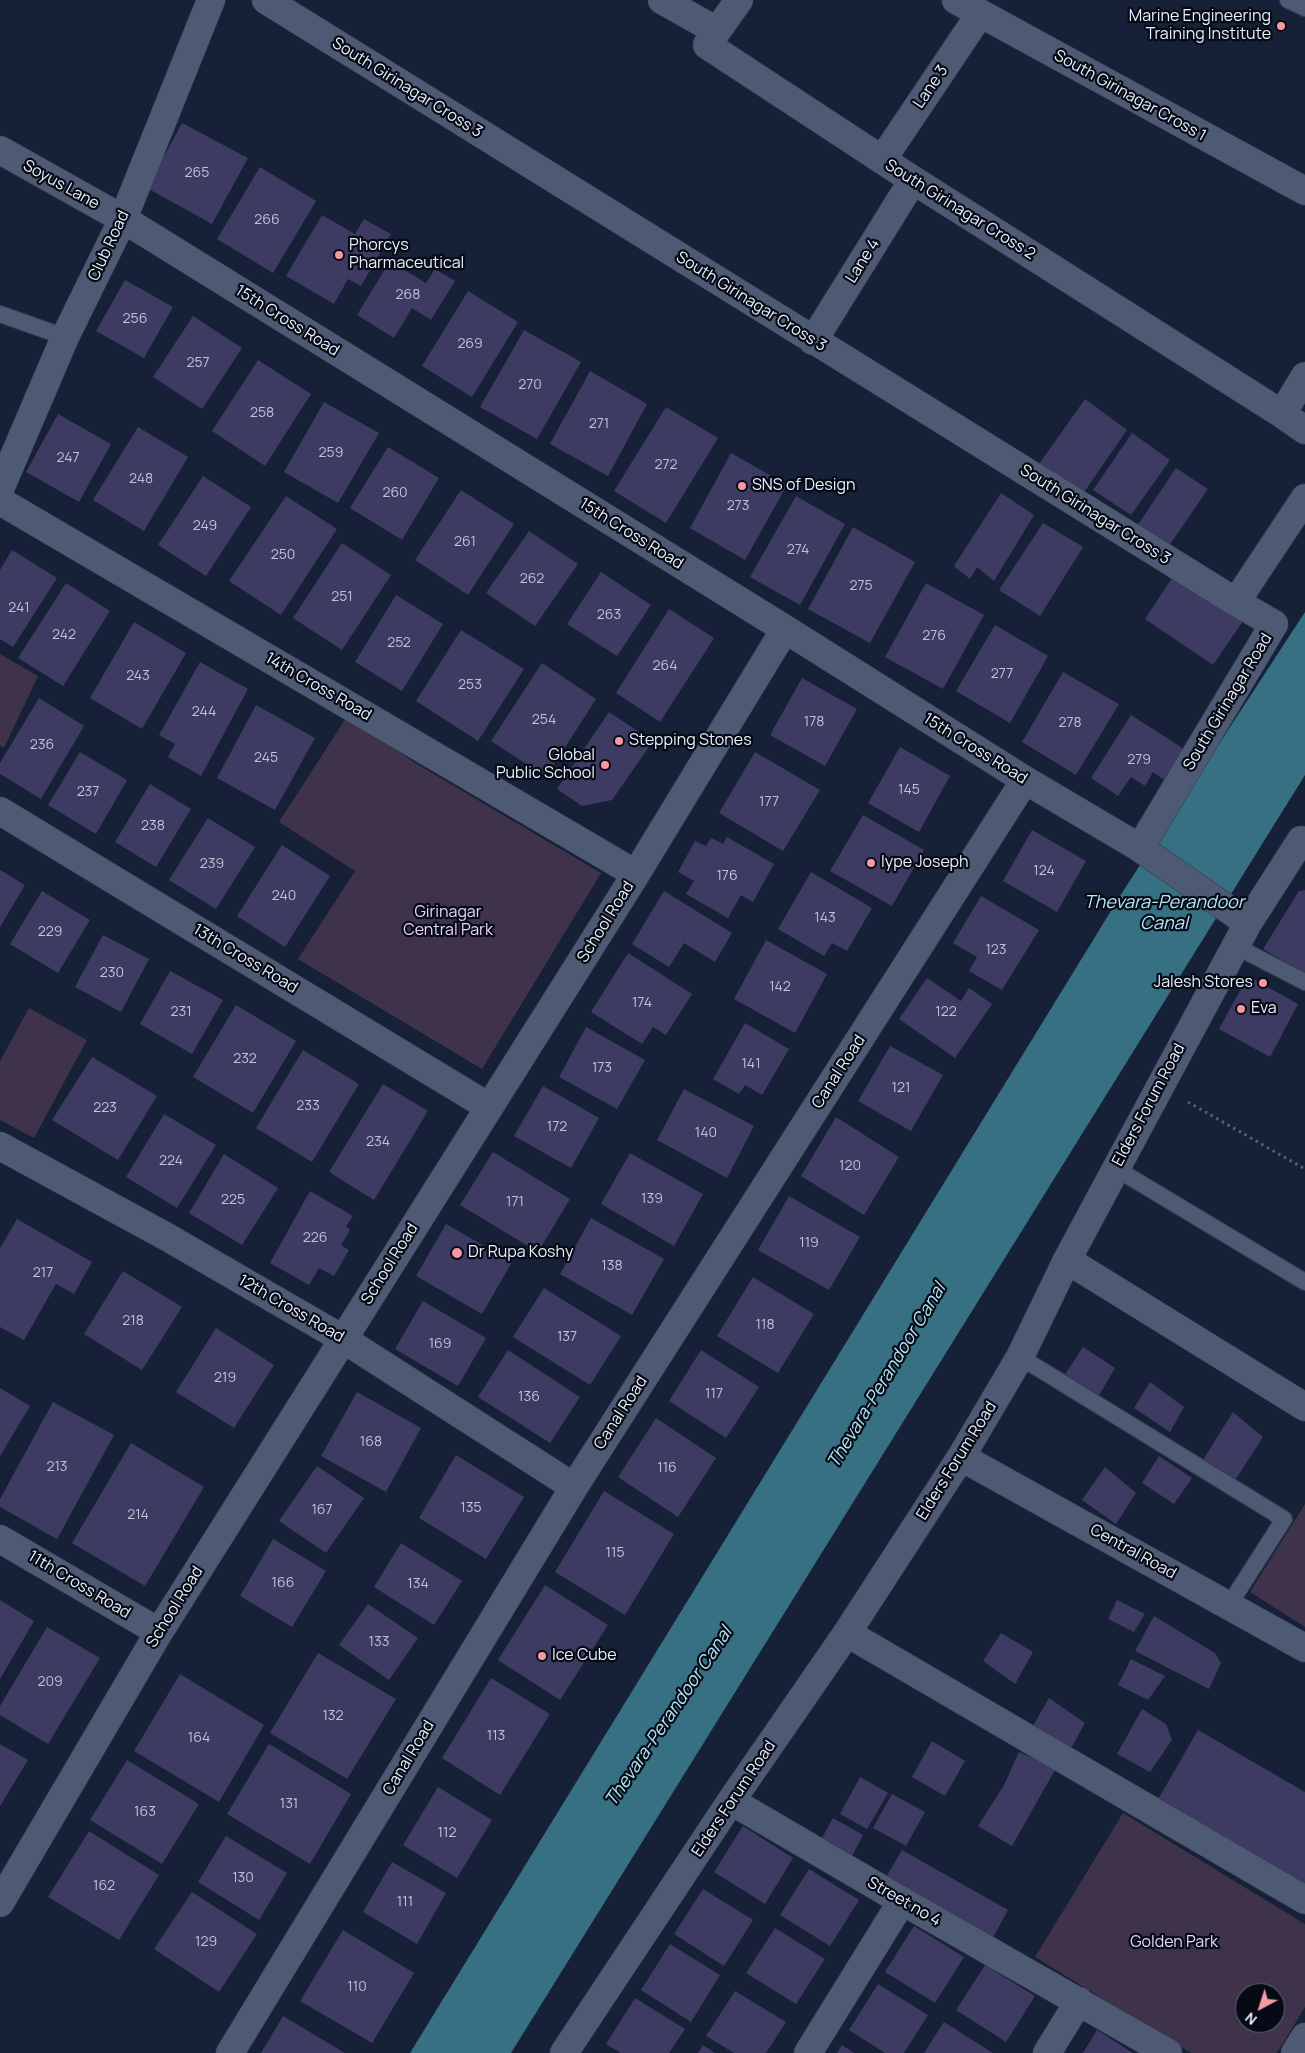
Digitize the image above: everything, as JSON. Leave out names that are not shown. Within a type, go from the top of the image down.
[{"type":"street","name":"Club Road","points":[[0,489],[65,337],[122,219],[211,0]]},
{"type":"street","name":"South Girinagar Cross 3","points":[[266,0],[1236,602]]},
{"type":"street","points":[[662,0],[717,31],[739,0]]},
{"type":"street","name":"South Girinagar Cross 1","points":[[956,0],[1305,191]]},
{"type":"street","name":"Lane 3","points":[[882,160],[980,14]]},
{"type":"street","name":"South Girinagar Cross 2","points":[[717,31],[707,45],[912,180],[1282,414]]},
{"type":"street","name":"Soyus Lane","points":[[0,150],[122,219]]},
{"type":"street","name":"Lane 4","points":[[813,341],[912,180]]},
{"type":"street","name":"15th Cross Road","points":[[122,219],[785,629],[1025,780],[1140,848],[1242,935]]},
{"type":"street","points":[[1305,376],[1282,414],[1305,430]]},
{"type":"street","points":[[1236,602],[1305,498]]},
{"type":"street","name":"14th Cross Road","points":[[0,501],[636,874]]},
{"type":"street","name":"South Girinagar Road","points":[[1140,848],[1274,624],[1236,602]]},
{"type":"street","name":"School Road","points":[[2,1894],[159,1632],[636,874],[785,629]]},
{"type":"street","name":"Canal Road","points":[[230,2053],[574,1487],[1025,780]]},
{"type":"street","name":"13th Cross Road","points":[[0,811],[490,1107]]},
{"type":"street","name":"Elders Forum Road","points":[[564,2053],[731,1801],[848,1633],[961,1457],[1020,1357],[1067,1260],[1242,935],[1303,841]]},
{"type":"street","name":"12th Cross Road","points":[[0,1146],[167,1236],[343,1339],[574,1487]]},
{"type":"street","points":[[1067,1260],[1305,1407]]},
{"type":"street","name":"Central Road","points":[[961,1457],[1305,1648]]},
{"type":"street","name":"11th Cross Road","points":[[0,1539],[159,1632]]},
{"type":"street","points":[[848,1633],[1305,1900]]},
{"type":"street","name":"Street no 4","points":[[731,1801],[1168,2053]]},
{"type":"street","points":[[808,2053],[902,1901]]},
{"type":"street","points":[[1047,2053],[1079,2001]]},
{"type":"street","points":[[1295,2053],[1305,2037]]},
{"type":"lane","points":[[1288,0],[1305,8]]},
{"type":"lane","points":[[0,314],[65,337]]},
{"type":"lane","points":[[1242,935],[1305,982]]},
{"type":"lane","points":[[1116,1168],[1305,1282]]},
{"type":"lane","points":[[1020,1357],[1284,1519],[1229,1605]]},
{"type":"path","points":[[1160,1086],[1305,1169]]},
{"type":"green space","points":[[0,654],[38,676],[4,748],[0,746]]},
{"type":"green space","name":"Girinagar Central Park","points":[[346,718],[422,767],[601,873],[482,1069],[298,959],[355,871],[279,822]]},
{"type":"green space","points":[[29,1008],[87,1040],[34,1138],[0,1120],[0,1061]]},
{"type":"green space","points":[[1305,1504],[1305,1627],[1250,1592]]},
{"type":"green space","name":"Golden Park","points":[[1123,1813],[1305,1924],[1305,2007],[1277,2053],[1191,2053],[1035,1957]]},
{"type":"water","name":"Thevara-Perandoor Canal","points":[[1305,612],[1305,775],[511,2053],[410,2053],[1125,888]]},
{"type":"building","points":[[182,123],[248,158],[212,224],[147,188]]},
{"type":"building","points":[[260,167],[316,201],[273,273],[217,239]]},
{"type":"building","name":"Phorcys Pharmaceutical","points":[[322,215],[355,234],[364,219],[391,234],[361,286],[348,279],[334,304],[286,276]]},
{"type":"building","points":[[390,261],[426,283],[435,269],[455,281],[431,320],[412,308],[394,338],[357,315]]},
{"type":"building","points":[[125,280],[173,307],[144,358],[96,331]]},
{"type":"building","points":[[468,291],[518,322],[472,397],[422,366]]},
{"type":"building","points":[[193,316],[242,348],[202,409],[153,377]]},
{"type":"building","points":[[524,330],[581,362],[537,439],[480,407]]},
{"type":"building","points":[[258,360],[311,394],[265,466],[212,431]]},
{"type":"building","points":[[590,371],[647,404],[608,476],[550,444]]},
{"type":"building","points":[[1085,399],[1127,430],[1080,498],[1037,467]]},
{"type":"building","points":[[324,402],[379,433],[338,503],[284,472]]},
{"type":"building","points":[[666,407],[718,438],[666,523],[614,491]]},
{"type":"building","points":[[58,414],[111,444],[79,502],[26,472]]},
{"type":"building","points":[[138,427],[188,457],[144,531],[93,500]]},
{"type":"building","points":[[1132,433],[1170,460],[1131,515],[1093,490]]},
{"type":"building","points":[[388,447],[439,478],[402,540],[350,508]]},
{"type":"building","points":[[731,453],[787,485],[745,560],[690,528]]},
{"type":"building","points":[[1176,468],[1208,489],[1166,550],[1135,529]]},
{"type":"building","points":[[203,476],[251,507],[206,576],[158,545]]},
{"type":"building","points":[[461,490],[514,524],[468,595],[415,560]]},
{"type":"building","points":[[1001,493],[1034,515],[994,581],[977,567],[970,579],[954,566]]},
{"type":"building","points":[[286,496],[337,529],[281,615],[229,581]]},
{"type":"building","points":[[796,496],[845,524],[800,605],[750,577]]},
{"type":"building","points":[[1043,523],[1083,547],[1040,616],[999,590]]},
{"type":"building","points":[[853,527],[915,562],[870,643],[808,609]]},
{"type":"building","points":[[529,531],[578,564],[535,626],[486,593]]},
{"type":"building","points":[[342,543],[391,575],[342,650],[293,618]]},
{"type":"building","points":[[12,550],[57,578],[13,647],[0,639],[0,570]]},
{"type":"building","points":[[601,572],[651,605],[617,656],[567,624]]},
{"type":"building","points":[[1174,575],[1243,621],[1213,665],[1145,619]]},
{"type":"building","points":[[66,583],[110,611],[63,686],[18,658]]},
{"type":"building","points":[[926,583],[984,615],[943,689],[885,657]]},
{"type":"building","points":[[396,595],[443,624],[402,691],[355,662]]},
{"type":"building","points":[[669,609],[714,638],[660,722],[616,693]]},
{"type":"building","points":[[134,622],[186,653],[142,729],[90,698]]},
{"type":"building","points":[[995,625],[1048,656],[1010,723],[956,691]]},
{"type":"building","points":[[461,630],[524,669],[478,741],[416,701]]},
{"type":"building","points":[[200,662],[248,689],[201,776],[168,757],[175,744],[159,735]]},
{"type":"building","points":[[542,663],[596,699],[546,777],[491,741]]},
{"type":"building","points":[[1063,672],[1119,704],[1076,775],[1022,742]]},
{"type":"building","points":[[802,678],[857,709],[825,766],[770,735]]},
{"type":"building","points":[[39,698],[84,726],[41,799],[0,774],[0,763]]},
{"type":"building","points":[[256,705],[315,738],[275,810],[217,778]]},
{"type":"building","name":"Global Public School","points":[[609,712],[653,741],[612,800],[582,806],[557,789]]},
{"type":"building","points":[[1131,715],[1184,749],[1164,780],[1153,772],[1145,786],[1131,777],[1118,796],[1091,778]]},
{"type":"building","points":[[900,747],[950,776],[919,832],[868,803]]},
{"type":"building","points":[[80,752],[127,780],[96,834],[48,805]]},
{"type":"building","points":[[755,752],[820,790],[783,851],[719,813]]},
{"type":"building","points":[[150,784],[191,809],[156,867],[115,842]]},
{"type":"building","points":[[863,815],[924,850],[892,906],[830,871]]},
{"type":"building","points":[[208,818],[255,847],[216,909],[169,880]]},
{"type":"building","points":[[1032,830],[1086,861],[1057,912],[1003,881]]},
{"type":"building","points":[[727,837],[774,864],[753,902],[741,895],[728,918],[686,894],[694,881],[678,872],[695,841],[706,846],[711,838],[723,844]]},
{"type":"building","points":[[282,845],[330,876],[285,947],[237,916]]},
{"type":"building","points":[[0,870],[25,885],[0,927]]},
{"type":"building","points":[[811,872],[872,908],[847,951],[832,943],[824,956],[778,929]]},
{"type":"building","points":[[1305,890],[1305,974],[1263,949],[1299,891]]},
{"type":"building","points":[[42,891],[90,920],[58,973],[10,944]]},
{"type":"building","points":[[664,891],[732,933],[715,962],[684,943],[669,967],[632,944]]},
{"type":"building","points":[[981,896],[1039,930],[1002,990],[969,971],[977,957],[953,943]]},
{"type":"building","points":[[103,935],[149,959],[121,1012],[75,987]]},
{"type":"building","points":[[766,940],[827,974],[795,1033],[734,999]]},
{"type":"building","points":[[628,953],[692,994],[666,1035],[653,1027],[642,1044],[591,1012]]},
{"type":"building","points":[[170,971],[223,1000],[192,1054],[140,1024]]},
{"type":"building","points":[[1248,976],[1298,1004],[1270,1057],[1219,1029]]},
{"type":"building","points":[[927,978],[961,1001],[969,988],[992,1004],[955,1058],[899,1019]]},
{"type":"building","points":[[236,1005],[296,1041],[253,1113],[193,1077]]},
{"type":"building","points":[[745,1023],[789,1049],[762,1095],[745,1085],[739,1094],[713,1079]]},
{"type":"building","points":[[586,1027],[645,1060],[617,1109],[559,1077]]},
{"type":"building","points":[[890,1046],[943,1075],[911,1131],[858,1101]]},
{"type":"building","points":[[303,1050],[359,1084],[312,1162],[256,1128]]},
{"type":"building","points":[[92,1057],[157,1096],[118,1160],[52,1120]]},
{"type":"building","points":[[383,1084],[428,1111],[374,1200],[329,1172]]},
{"type":"building","points":[[543,1086],[599,1118],[571,1168],[514,1136]]},
{"type":"building","points":[[684,1089],[754,1126],[727,1178],[657,1140]]},
{"type":"building","points":[[164,1114],[216,1145],[177,1208],[126,1177]]},
{"type":"building","points":[[836,1117],[899,1157],[864,1215],[801,1176]]},
{"type":"building","points":[[493,1152],[570,1199],[538,1252],[460,1205]]},
{"type":"building","points":[[630,1153],[703,1194],[674,1246],[601,1204]]},
{"type":"building","points":[[224,1154],[278,1188],[242,1245],[189,1213]]},
{"type":"building","points":[[310,1191],[353,1216],[346,1226],[350,1230],[341,1245],[349,1250],[334,1276],[319,1268],[309,1285],[270,1263]]},
{"type":"building","points":[[789,1196],[860,1237],[829,1290],[758,1250]]},
{"type":"building","points":[[591,1218],[664,1259],[632,1315],[560,1274]]},
{"type":"building","points":[[17,1219],[92,1262],[74,1294],[56,1284],[24,1340],[0,1327],[0,1248]]},
{"type":"building","points":[[446,1224],[512,1262],[482,1314],[416,1276]]},
{"type":"building","points":[[123,1271],[182,1307],[142,1370],[84,1334]]},
{"type":"building","points":[[753,1277],[814,1314],[778,1373],[717,1336]]},
{"type":"building","points":[[544,1288],[621,1336],[590,1385],[513,1337]]},
{"type":"building","points":[[423,1301],[486,1338],[458,1386],[395,1349]]},
{"type":"building","points":[[216,1328],[274,1365],[234,1428],[176,1392]]},
{"type":"building","points":[[1083,1347],[1115,1368],[1097,1399],[1064,1376]]},
{"type":"building","points":[[508,1350],[580,1397],[550,1443],[478,1397]]},
{"type":"building","points":[[701,1350],[759,1387],[726,1438],[669,1401]]},
{"type":"building","points":[[1150,1382],[1184,1407],[1170,1432],[1134,1408]]},
{"type":"building","points":[[0,1388],[30,1406],[0,1456]]},
{"type":"building","points":[[357,1392],[421,1428],[386,1492],[321,1456]]},
{"type":"building","points":[[53,1402],[114,1435],[57,1539],[0,1507],[0,1499]]},
{"type":"building","points":[[1233,1412],[1263,1437],[1234,1482],[1201,1463]]},
{"type":"building","points":[[656,1418],[716,1458],[678,1517],[618,1477]]},
{"type":"building","points":[[131,1443],[204,1487],[145,1586],[72,1543]]},
{"type":"building","points":[[456,1455],[524,1497],[486,1559],[419,1518]]},
{"type":"building","points":[[1159,1456],[1192,1478],[1174,1504],[1142,1483]]},
{"type":"building","points":[[317,1466],[364,1498],[326,1553],[279,1521]]},
{"type":"building","points":[[1105,1467],[1136,1493],[1116,1524],[1082,1500]]},
{"type":"building","points":[[604,1491],[674,1534],[625,1615],[555,1572]]},
{"type":"building","points":[[273,1539],[326,1571],[292,1627],[240,1596]]},
{"type":"building","points":[[401,1543],[462,1581],[434,1625],[374,1587]]},
{"type":"building","points":[[545,1585],[608,1625],[560,1700],[498,1660]]},
{"type":"building","points":[[0,1600],[34,1621],[0,1679]]},
{"type":"building","points":[[1117,1600],[1145,1614],[1134,1632],[1108,1619]]},
{"type":"building","points":[[368,1604],[418,1638],[389,1680],[339,1645]]},
{"type":"building","points":[[1154,1616],[1215,1653],[1221,1663],[1209,1689],[1135,1651]]},
{"type":"building","points":[[47,1627],[100,1658],[48,1744],[0,1715],[0,1706]]},
{"type":"building","points":[[1001,1633],[1033,1652],[1015,1684],[983,1661]]},
{"type":"building","points":[[318,1653],[396,1699],[347,1779],[270,1733]]},
{"type":"building","points":[[1131,1659],[1165,1676],[1148,1700],[1118,1685]]},
{"type":"building","points":[[180,1674],[264,1725],[219,1802],[134,1751]]},
{"type":"building","points":[[491,1678],[550,1714],[500,1795],[442,1758]]},
{"type":"building","points":[[1049,1698],[1085,1723],[1068,1754],[1030,1731]]},
{"type":"building","points":[[1142,1709],[1166,1724],[1172,1740],[1150,1772],[1117,1754]]},
{"type":"building","points":[[1198,1730],[1305,1792],[1305,1886],[1157,1801]]},
{"type":"building","points":[[932,1741],[965,1761],[945,1796],[912,1777]]},
{"type":"building","points":[[0,1744],[28,1760],[0,1806]]},
{"type":"building","points":[[269,1744],[351,1794],[310,1864],[227,1814]]},
{"type":"building","points":[[1019,1752],[1056,1768],[1012,1846],[978,1826],[1004,1785]]},
{"type":"building","points":[[127,1760],[199,1804],[162,1864],[90,1820]]},
{"type":"building","points":[[860,1777],[888,1793],[867,1829],[840,1814]]},
{"type":"building","points":[[438,1787],[492,1820],[457,1878],[403,1845]]},
{"type":"building","points":[[892,1794],[925,1812],[906,1846],[873,1828]]},
{"type":"building","points":[[833,1818],[863,1835],[849,1862],[818,1845]]},
{"type":"building","points":[[743,1826],[793,1858],[765,1904],[714,1872]]},
{"type":"building","points":[[89,1831],[159,1875],[119,1940],[48,1897]]},
{"type":"building","points":[[226,1836],[287,1873],[259,1920],[198,1882]]},
{"type":"building","points":[[902,1850],[1008,1910],[989,1945],[882,1884]]},
{"type":"building","points":[[392,1862],[446,1893],[417,1944],[363,1912]]},
{"type":"building","points":[[809,1869],[859,1900],[830,1946],[780,1915]]},
{"type":"building","points":[[703,1889],[753,1920],[724,1966],[674,1934]]},
{"type":"building","points":[[192,1892],[257,1934],[219,1992],[154,1949]]},
{"type":"building","points":[[914,1926],[964,1957],[935,2003],[885,1972]]},
{"type":"building","points":[[775,1928],[825,1959],[796,2004],[746,1973]]},
{"type":"building","points":[[343,1930],[414,1973],[372,2043],[300,2001]]},
{"type":"building","points":[[670,1944],[720,1975],[691,2022],[641,1990]]},
{"type":"building","points":[[985,1965],[1035,1996],[1006,2042],[956,2010]]},
{"type":"building","points":[[878,1984],[928,2015],[904,2053],[885,2053],[849,2030]]},
{"type":"building","points":[[735,1991],[786,2022],[766,2053],[734,2053],[706,2036]]},
{"type":"building","points":[[635,1998],[685,2029],[669,2053],[621,2053],[606,2044]]},
{"type":"building","points":[[283,2016],[345,2053],[261,2053]]},
{"type":"building","points":[[944,2022],[993,2053],[924,2053]]},
{"type":"building","points":[[1097,2030],[1133,2053],[1083,2053]]},
{"type":"building","points":[[703,2045],[715,2053],[698,2053]]},
{"type":"building","points":[[842,2045],[854,2053],[837,2053]]},
{"type":"place","name":"Marine Engineering Training Institute","points":[[1281,26]]},
{"type":"place","name":"Phorcys Pharmaceutical","points":[[339,255]]},
{"type":"place","name":"SNS of Design","points":[[742,486]]},
{"type":"place","name":"Stepping Stones","points":[[619,741]]},
{"type":"place","name":"Global Public School","points":[[605,765]]},
{"type":"place","name":"Iype Joseph","points":[[871,863]]},
{"type":"place","name":"Jalesh Stores","points":[[1263,983]]},
{"type":"place","name":"Eva","points":[[1241,1009]]},
{"type":"place","name":"Dr Rupa Koshy","points":[[457,1253]]},
{"type":"place","name":"Ice Cube","points":[[542,1656]]}]
